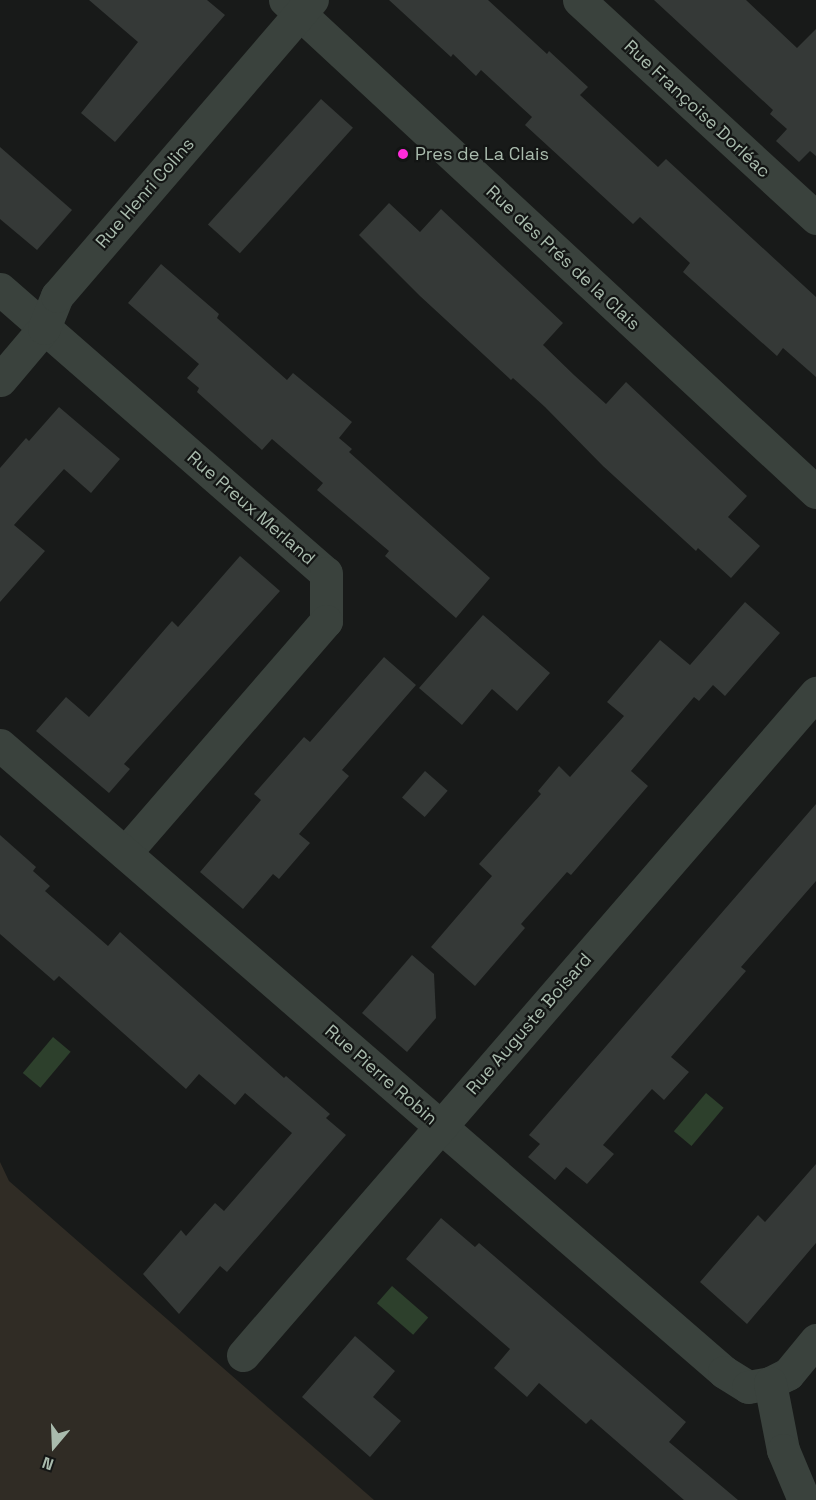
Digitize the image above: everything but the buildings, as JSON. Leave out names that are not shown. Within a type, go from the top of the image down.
[{"type":"street","name":"Rue Françoise Dorléac","points":[[579,0],[816,218]]},
{"type":"street","name":"Rue Henri Colins","points":[[0,380],[44,328],[57,296],[299,4]]},
{"type":"street","name":"Rue des Prés de la Clais","points":[[299,4],[816,492]]},
{"type":"street","name":"Rue Preux Merland","points":[[0,290],[326,573],[326,621],[124,852]]},
{"type":"street","name":"Rue Auguste Boisard","points":[[243,1355],[816,693]]},
{"type":"street","name":"Rue Pierre Robin","points":[[0,745],[724,1372],[748,1387],[770,1383]]},
{"type":"street","points":[[804,1500],[783,1450],[770,1383],[788,1374],[816,1340]]},
{"type":"shaded area","points":[[53,1037],[71,1052],[40,1088],[23,1073]]},
{"type":"shaded area","points":[[706,1093],[724,1108],[691,1146],[674,1131]]},
{"type":"shaded area","points":[[0,1162],[9,1181],[374,1500],[0,1500]]},
{"type":"shaded area","points":[[392,1286],[428,1317],[413,1335],[377,1303]]},
{"type":"place","name":"Pres de La Clais","points":[[403,154]]}]
